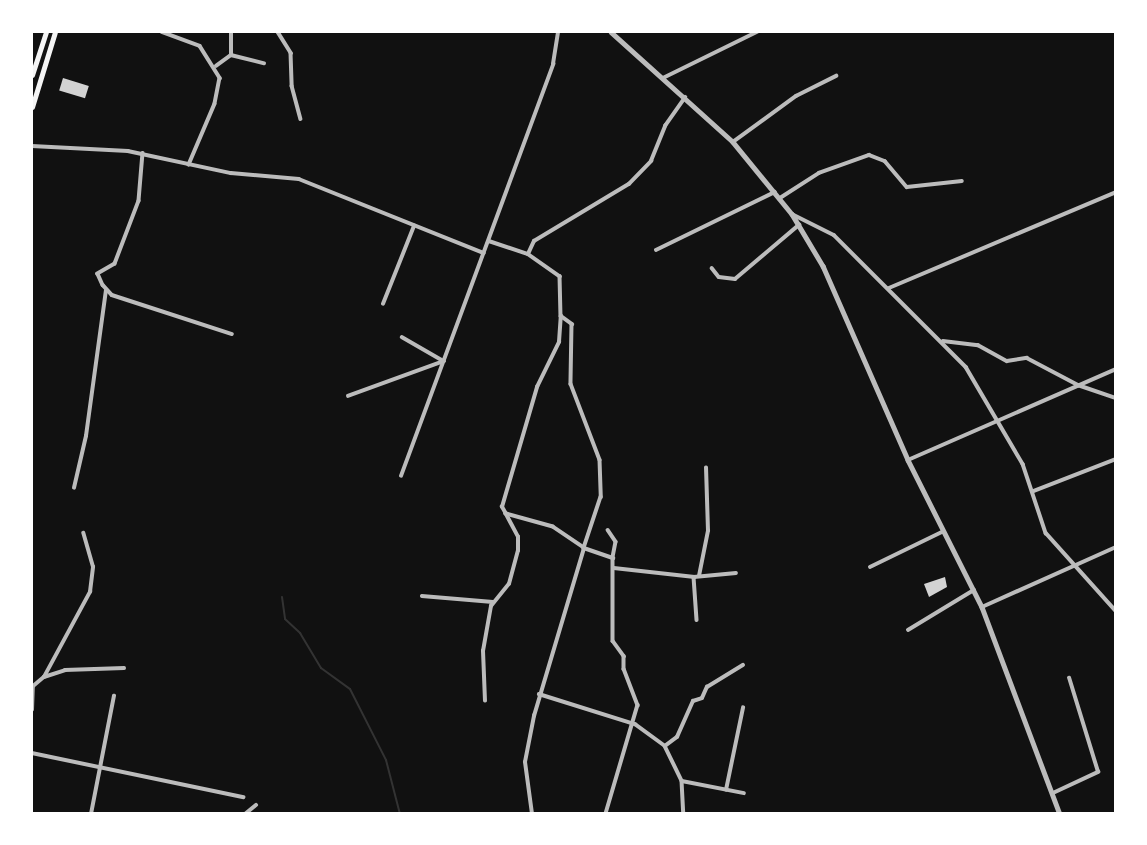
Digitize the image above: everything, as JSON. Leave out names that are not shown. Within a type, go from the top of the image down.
[{"type":"main road","points":[[32,75],[46,32]]},
{"type":"main road","points":[[32,107],[55,32]]},
{"type":"street","points":[[162,32],[200,46],[216,66],[220,84],[215,104],[189,164]]},
{"type":"street","points":[[230,32],[231,55]]},
{"type":"street","points":[[278,32],[291,53],[292,86],[301,119]]},
{"type":"street","points":[[401,476],[553,64],[558,32]]},
{"type":"street","points":[[611,32],[733,142],[792,214],[823,266],[908,460],[982,607],[1060,814]]},
{"type":"street","points":[[663,78],[757,32]]},
{"type":"street","points":[[216,66],[231,55],[264,63]]},
{"type":"street","points":[[733,142],[796,96],[836,76]]},
{"type":"street","points":[[528,254],[534,241],[629,184],[652,161],[664,126],[685,97]]},
{"type":"street","points":[[32,146],[143,153],[189,164],[299,179],[484,254]]},
{"type":"street","points":[[74,488],[86,436],[106,290],[98,274],[115,264],[132,221],[143,153]]},
{"type":"street","points":[[780,198],[819,173],[869,155],[885,161],[907,187],[962,181]]},
{"type":"street","points":[[656,250],[775,192]]},
{"type":"street","points":[[889,288],[1115,192]]},
{"type":"street","points":[[792,214],[826,228],[943,341],[966,368],[1023,464],[1034,491],[1045,533],[1115,611]]},
{"type":"street","points":[[712,268],[719,277],[735,279],[799,225]]},
{"type":"street","points":[[383,304],[414,226]]},
{"type":"street","points":[[485,701],[483,651],[493,602],[509,584],[518,551],[518,537],[506,514],[503,499],[537,387],[559,342],[561,316],[560,276],[528,254],[489,241]]},
{"type":"street","points":[[106,290],[232,334]]},
{"type":"street","points":[[531,814],[526,762],[539,694],[601,497],[601,468],[571,384],[572,324],[561,316]]},
{"type":"street","points":[[402,337],[444,360]]},
{"type":"street","points":[[943,341],[978,345],[1007,361],[1027,358],[1078,385],[1115,398]]},
{"type":"street","points":[[348,396],[444,360]]},
{"type":"street","points":[[908,460],[997,424],[1115,369]]},
{"type":"street","points":[[1034,491],[1115,459]]},
{"type":"street","points":[[697,620],[696,576],[708,531],[706,468]]},
{"type":"street","points":[[506,514],[553,527],[584,548],[613,558]]},
{"type":"street","points":[[606,814],[635,724],[637,695],[613,638],[613,558],[616,542],[608,530]]},
{"type":"street","points":[[870,567],[942,531]]},
{"type":"street","points":[[32,709],[32,687],[44,677],[90,592],[93,567],[83,533]]},
{"type":"street","points":[[982,607],[1115,547]]},
{"type":"street","points":[[614,568],[696,576],[736,573]]},
{"type":"street","points":[[908,630],[974,590]]},
{"type":"street","points":[[422,596],[493,602]]},
{"type":"street","points":[[665,746],[677,737],[693,701],[702,698],[707,687],[743,664]]},
{"type":"street","points":[[44,677],[99,666],[124,668]]},
{"type":"street","points":[[1053,793],[1098,772],[1069,678]]},
{"type":"street","points":[[539,694],[635,724],[665,746],[682,781],[684,814]]},
{"type":"street","points":[[91,814],[98,767],[114,696]]},
{"type":"street","points":[[726,790],[743,708]]},
{"type":"street","points":[[32,753],[243,797]]},
{"type":"street","points":[[682,781],[744,793]]},
{"type":"street","points":[[246,814],[256,805]]},
{"type":"building","points":[[63,78],[89,86],[85,98],[59,90]]},
{"type":"building","points":[[945,577],[947,587],[929,597],[924,584]]},
{"type":"waterway","points":[[282,597],[285,619],[300,633],[321,668],[350,689],[386,760],[400,814]]}]
